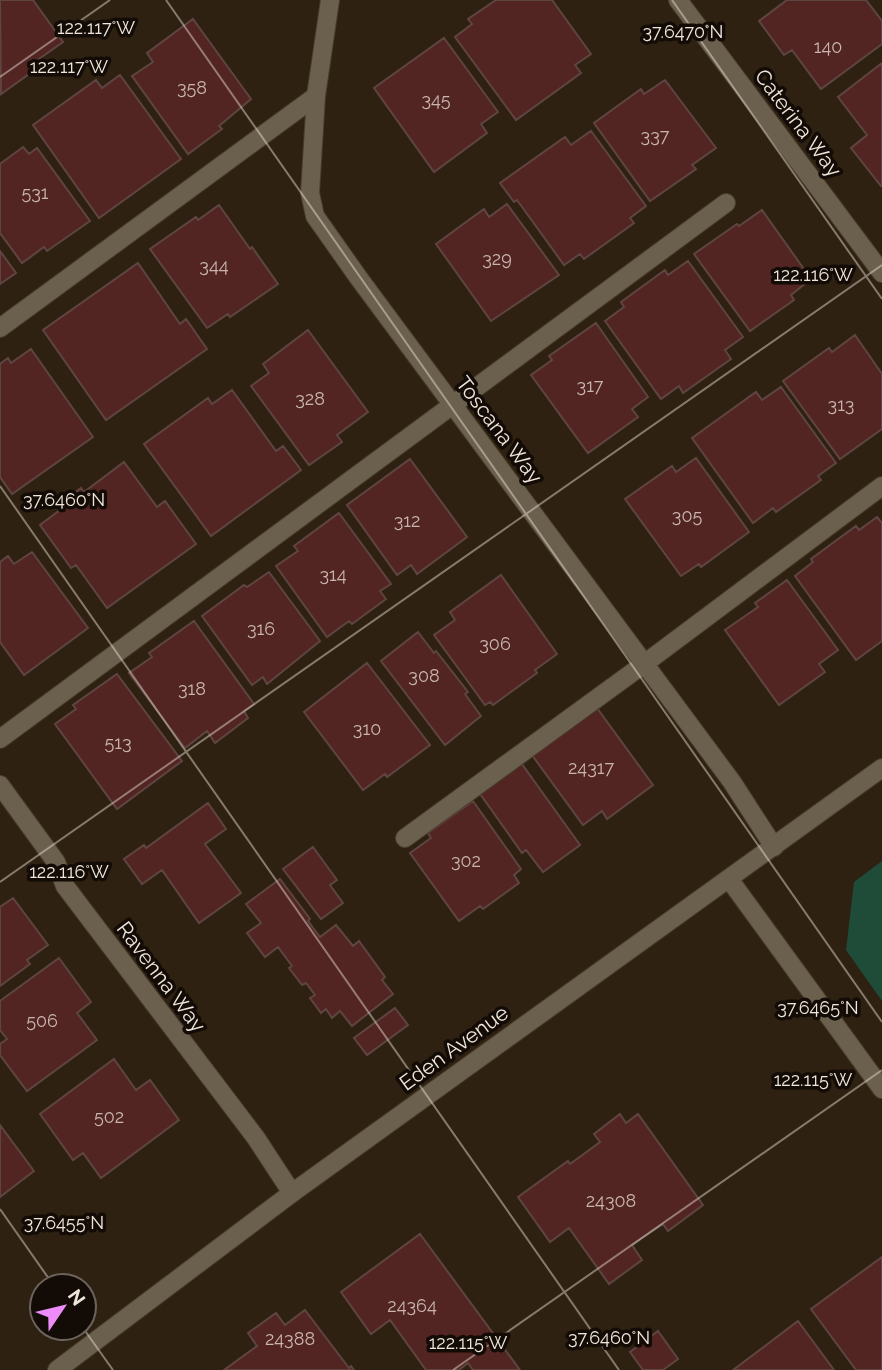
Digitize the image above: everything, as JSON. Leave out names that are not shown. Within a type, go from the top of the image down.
[{"type":"street","name":"Toscana Way","points":[[330,0],[316,96],[310,193],[315,216],[732,782],[775,847]]},
{"type":"street","name":"Caterina Way","points":[[678,0],[882,273]]},
{"type":"street","points":[[0,328],[316,96]]},
{"type":"street","points":[[0,739],[726,203]]},
{"type":"street","points":[[405,838],[882,486]]},
{"type":"street","name":"Eden Avenue","points":[[57,1370],[292,1193],[882,768]]},
{"type":"street","name":"Ravenna Way","points":[[0,785],[56,862],[65,886],[256,1138],[292,1193]]},
{"type":"street","points":[[729,879],[882,1089]]},
{"type":"green space","points":[[882,861],[882,1001],[846,950],[854,882]]},
{"type":"building","points":[[0,0],[33,0],[63,42],[39,59],[43,64],[1,94]]},
{"type":"building","points":[[496,0],[552,0],[591,54],[575,65],[581,73],[516,120],[455,37],[472,24],[468,19]]},
{"type":"building","points":[[787,0],[866,0],[882,21],[882,44],[821,89],[792,50],[784,55],[759,21]]},
{"type":"building","points":[[193,19],[251,99],[219,126],[222,129],[188,154],[132,76],[153,62],[147,53]]},
{"type":"building","points":[[444,38],[498,112],[481,124],[487,133],[434,172],[374,88]]},
{"type":"building","points":[[882,63],[881,186],[851,148],[867,135],[838,97]]},
{"type":"building","points":[[120,75],[181,159],[99,218],[33,125],[96,80],[102,88]]},
{"type":"building","points":[[665,80],[716,148],[692,165],[696,169],[650,201],[594,123],[641,89],[644,94]]},
{"type":"building","points":[[591,131],[646,206],[630,218],[634,223],[584,259],[580,254],[564,265],[517,200],[514,202],[500,183],[565,137],[571,145]]},
{"type":"building","points":[[23,147],[29,154],[37,148],[90,221],[47,251],[44,247],[22,263],[0,233],[0,164]]},
{"type":"building","points":[[507,204],[559,275],[491,321],[436,244],[484,209],[489,217]]},
{"type":"building","points":[[219,205],[278,284],[230,317],[228,314],[207,328],[150,249],[196,217],[198,220]]},
{"type":"building","points":[[762,210],[811,279],[791,295],[794,300],[750,331],[694,254]]},
{"type":"building","points":[[0,251],[16,273],[0,284]]},
{"type":"building","points":[[688,261],[743,337],[725,350],[731,359],[683,393],[679,386],[661,399],[605,321],[624,307],[621,302],[665,270],[668,275]]},
{"type":"building","points":[[138,263],[180,324],[186,319],[207,349],[106,420],[43,330]]},
{"type":"building","points":[[596,323],[648,397],[632,409],[638,417],[588,453],[531,375],[552,360],[549,356]]},
{"type":"building","points":[[308,330],[368,412],[337,435],[342,442],[309,465],[251,386],[269,373],[263,364]]},
{"type":"building","points":[[855,335],[882,374],[882,429],[840,459],[783,381],[829,348],[832,352]]},
{"type":"building","points":[[31,349],[93,437],[12,494],[0,477],[0,364],[8,358],[11,363]]},
{"type":"building","points":[[781,387],[836,463],[818,476],[821,480],[776,512],[773,508],[753,523],[692,438],[756,392],[762,400]]},
{"type":"building","points":[[232,390],[276,451],[283,446],[301,470],[211,536],[144,444],[208,398],[212,404]]},
{"type":"building","points":[[696,458],[749,532],[701,567],[699,564],[681,576],[625,499],[672,466],[676,472]]},
{"type":"building","points":[[410,459],[467,537],[417,574],[411,565],[397,575],[347,505]]},
{"type":"building","points":[[124,462],[157,507],[165,501],[196,544],[107,608],[76,565],[71,568],[40,525],[60,510],[57,506],[81,488],[84,492]]},
{"type":"building","points":[[339,513],[391,584],[380,591],[386,599],[352,624],[349,621],[327,637],[276,566],[298,551],[294,546]]},
{"type":"building","points":[[877,517],[882,523],[882,641],[856,660],[795,576],[813,562],[811,559],[856,526],[859,530]]},
{"type":"building","points":[[32,552],[88,628],[24,675],[0,642],[0,562],[8,556],[14,564]]},
{"type":"building","points":[[269,572],[320,641],[267,684],[263,677],[252,685],[202,616],[244,585],[247,587]]},
{"type":"building","points":[[501,575],[557,654],[535,670],[537,673],[493,705],[490,702],[485,705],[434,635],[455,620],[450,612]]},
{"type":"building","points":[[787,580],[838,650],[819,664],[825,672],[779,705],[725,630],[758,607],[755,603]]},
{"type":"building","points":[[194,621],[254,704],[244,711],[248,718],[215,743],[207,731],[185,748],[129,673],[152,657],[149,653]]},
{"type":"building","points":[[418,632],[468,692],[465,694],[481,716],[445,745],[381,661]]},
{"type":"building","points":[[367,663],[430,745],[387,777],[385,774],[363,790],[304,712]]},
{"type":"building","points":[[117,674],[182,761],[117,809],[55,724],[76,709],[73,705]]},
{"type":"building","points":[[597,708],[653,785],[607,819],[602,811],[583,825],[529,751]]},
{"type":"building","points":[[519,760],[580,845],[543,872],[526,850],[522,853],[478,791]]},
{"type":"building","points":[[473,801],[521,869],[514,875],[519,883],[483,909],[480,906],[459,921],[410,853],[431,838],[428,833]]},
{"type":"building","points":[[208,803],[226,829],[205,844],[241,893],[199,923],[162,870],[142,884],[124,859],[144,845],[146,848]]},
{"type":"building","points":[[313,847],[337,880],[330,885],[343,903],[321,919],[283,869]]},
{"type":"building","points":[[280,879],[320,937],[336,925],[353,946],[359,941],[385,977],[382,980],[393,994],[352,1026],[340,1011],[332,1018],[326,1009],[321,1013],[310,998],[315,995],[306,983],[302,985],[278,947],[265,957],[247,933],[261,923],[246,904]]},
{"type":"building","points":[[13,898],[48,945],[27,960],[30,964],[0,986],[0,907]]},
{"type":"building","points":[[59,958],[91,1002],[77,1013],[97,1040],[27,1091],[0,1055],[0,1044],[7,1039],[0,1030],[0,1001]]},
{"type":"building","points":[[395,1008],[408,1025],[367,1055],[354,1038]]},
{"type":"building","points":[[114,1059],[136,1090],[150,1080],[179,1120],[101,1178],[83,1153],[73,1160],[40,1114]]},
{"type":"building","points":[[620,1114],[626,1123],[638,1114],[703,1205],[668,1231],[663,1224],[632,1245],[642,1260],[609,1284],[569,1228],[550,1242],[518,1197],[600,1142],[594,1134]]},
{"type":"building","points":[[0,1125],[34,1171],[0,1197]]},
{"type":"building","points":[[420,1234],[520,1370],[473,1370],[468,1363],[459,1370],[426,1370],[390,1320],[371,1334],[341,1292]]},
{"type":"building","points":[[882,1257],[882,1370],[856,1370],[811,1309]]},
{"type":"building","points":[[305,1310],[349,1368],[351,1366],[354,1370],[224,1370],[257,1346],[248,1333],[276,1313],[285,1325]]},
{"type":"building","points":[[798,1321],[834,1370],[733,1370]]},
{"type":"building","points":[[658,1331],[678,1359],[663,1370],[643,1370],[630,1352]]}]
